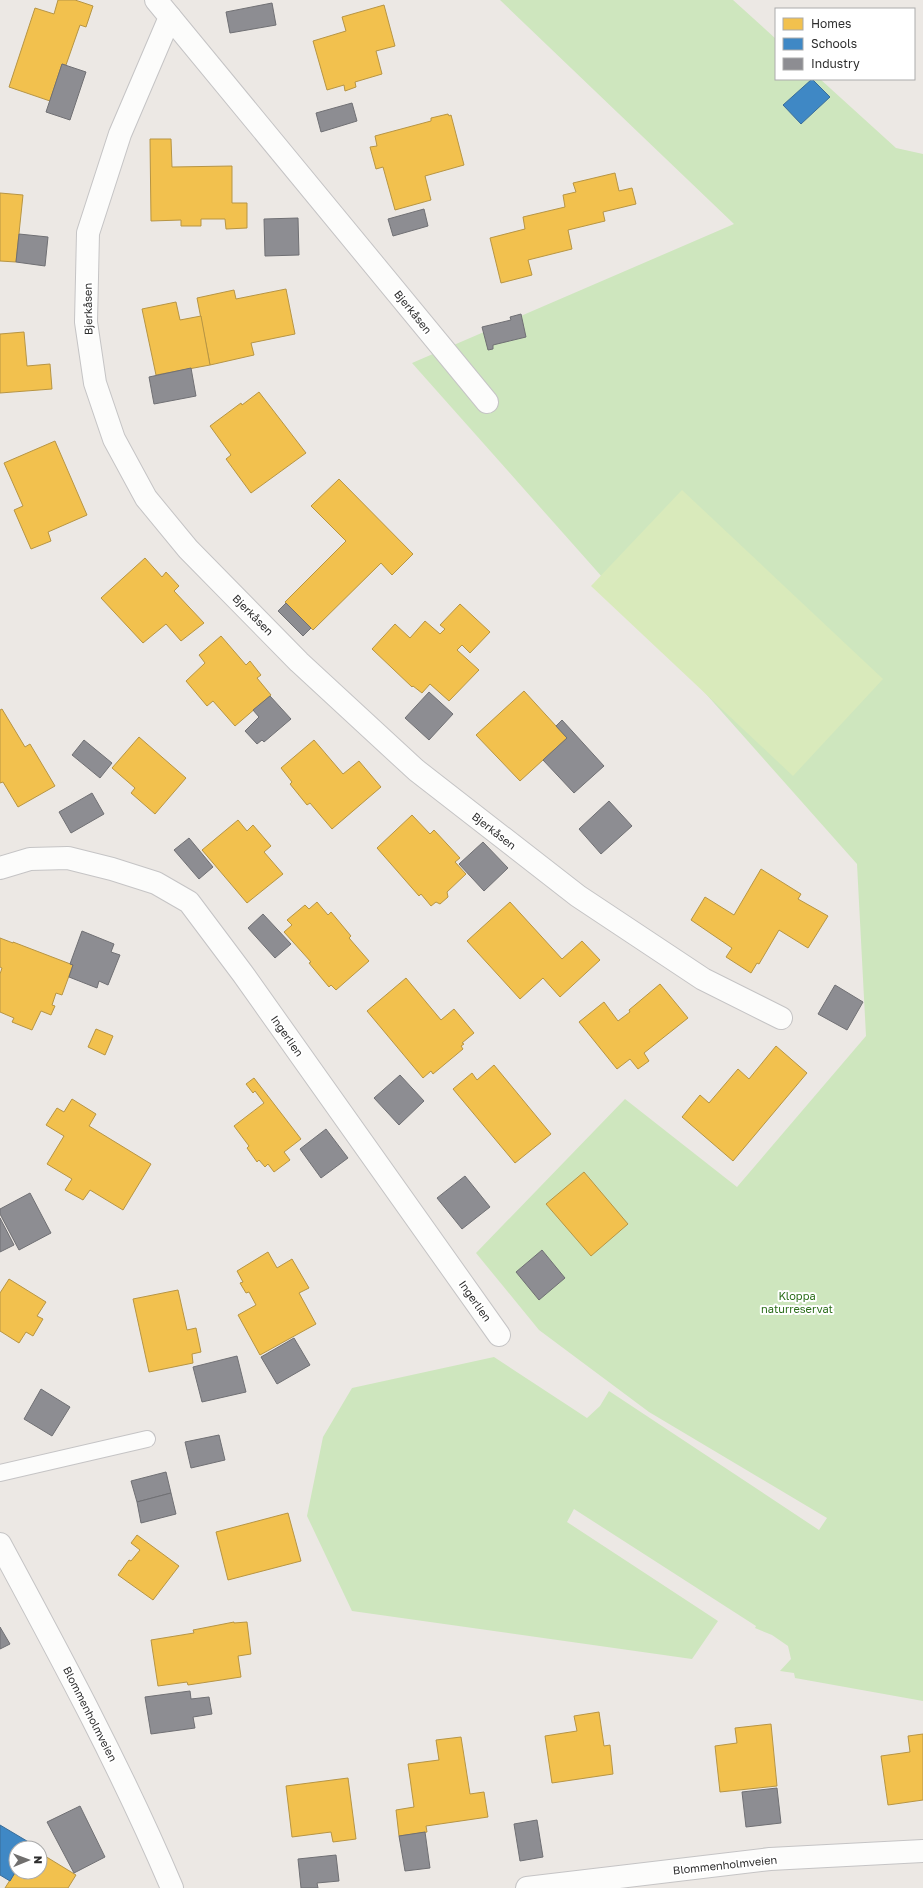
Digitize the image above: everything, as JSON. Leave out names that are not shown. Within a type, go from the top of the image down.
[{"type":"street","name":"Bjerkåsen","points":[[156,0],[487,402]]},
{"type":"street","name":"Bjerkåsen","points":[[170,17],[120,134],[88,233],[86,322],[95,383],[114,439],[146,498],[188,549],[294,656],[416,770],[578,896],[703,979],[782,1018]]},
{"type":"street","name":"Ingerlien","points":[[0,868],[30,858],[68,858],[112,869],[156,883],[189,902],[243,974],[499,1334]]},
{"type":"street","name":"Blommenholmveien","points":[[0,1544],[79,1691],[143,1819],[172,1888]]},
{"type":"street","name":"Blommenholmveien","points":[[528,1888],[770,1859],[923,1851]]},
{"type":"lane","points":[[0,1473],[147,1439]]},
{"type":"green space","name":"Kloppa naturreservat","points":[[500,0],[733,0],[775,38],[775,80],[821,80],[896,148],[923,154],[923,1701],[795,1678],[794,1673],[780,1671],[791,1659],[788,1646],[772,1635],[755,1628],[756,1626],[574,1509],[567,1522],[718,1621],[692,1659],[352,1611],[307,1516],[323,1437],[352,1388],[494,1357],[587,1418],[600,1406],[609,1391],[819,1530],[827,1518],[649,1412],[539,1330],[476,1253],[625,1099],[737,1187],[866,1036],[857,864],[412,363],[734,224]]},
{"type":"green space","points":[[682,490],[883,679],[793,776],[591,586]]},
{"type":"building: Homes","points":[[58,0],[75,0],[93,6],[86,27],[80,25],[66,65],[62,64],[50,101],[9,87],[35,8],[54,14]]},
{"type":"building: Homes","points":[[384,5],[395,46],[376,51],[382,74],[355,82],[356,87],[345,91],[344,85],[327,90],[313,41],[346,31],[342,17]]},
{"type":"building: Homes","points":[[448,114],[449,116],[451,115],[464,165],[425,176],[431,200],[395,210],[383,167],[376,169],[370,147],[377,146],[375,136],[431,121],[431,118]]},
{"type":"building: Homes","points":[[150,139],[171,139],[172,167],[232,166],[232,203],[247,203],[247,228],[226,229],[225,219],[201,219],[201,226],[181,226],[181,220],[151,221]]},
{"type":"building: Homes","points":[[615,173],[619,191],[632,188],[636,204],[603,212],[605,221],[568,230],[572,249],[528,260],[532,275],[501,283],[490,238],[525,229],[523,217],[565,207],[563,195],[576,192],[573,183]]},
{"type":"building: Homes","points":[[0,193],[23,195],[16,262],[0,261]]},
{"type":"building: Homes","points":[[286,289],[295,334],[251,343],[254,355],[210,365],[197,298],[234,290],[236,299]]},
{"type":"building: Homes","points":[[176,302],[180,320],[201,316],[210,365],[156,375],[142,309]]},
{"type":"building: Homes","points":[[24,332],[27,366],[50,364],[52,389],[0,393],[0,334]]},
{"type":"building: Homes","points":[[259,392],[306,453],[251,493],[226,459],[231,455],[210,426],[241,403],[242,405]]},
{"type":"building: Homes","points":[[55,441],[87,515],[48,532],[51,541],[31,549],[14,510],[23,506],[4,463]]},
{"type":"building: Homes","points":[[339,479],[413,554],[392,575],[381,563],[313,630],[285,602],[346,541],[311,506]]},
{"type":"building: Homes","points":[[145,558],[162,577],[166,572],[179,586],[174,591],[204,623],[181,641],[166,624],[143,643],[101,598]]},
{"type":"building: Homes","points":[[460,604],[490,632],[470,653],[462,645],[457,650],[479,670],[449,701],[430,684],[422,693],[413,686],[412,687],[372,649],[395,624],[410,638],[425,621],[440,634],[445,629],[440,625]]},
{"type":"building: Homes","points":[[221,636],[246,665],[250,661],[261,675],[257,678],[271,695],[235,726],[213,701],[207,706],[186,681],[205,663],[199,655]]},
{"type":"building: Homes","points":[[524,691],[567,738],[520,781],[476,735]]},
{"type":"building: Homes","points":[[2,709],[25,747],[30,744],[55,786],[18,807],[3,782],[0,783],[0,710]]},
{"type":"building: Homes","points":[[139,737],[186,778],[155,814],[131,793],[135,788],[112,768]]},
{"type":"building: Homes","points":[[314,740],[343,774],[359,761],[381,787],[332,829],[310,803],[307,805],[290,784],[292,782],[281,768]]},
{"type":"building: Homes","points":[[412,815],[430,834],[434,830],[460,858],[455,862],[466,874],[447,892],[448,897],[440,904],[436,902],[431,906],[421,894],[419,896],[377,848]]},
{"type":"building: Homes","points":[[238,820],[247,831],[253,825],[271,846],[264,852],[283,874],[247,903],[202,850]]},
{"type":"building: Homes","points":[[761,869],[801,894],[798,899],[828,916],[808,948],[779,930],[759,964],[757,963],[751,973],[726,957],[732,948],[691,920],[705,897],[734,915]]},
{"type":"building: Homes","points":[[317,902],[328,915],[331,912],[351,936],[349,938],[369,961],[336,990],[331,985],[329,987],[309,963],[311,962],[284,932],[292,925],[287,920],[305,905],[309,909]]},
{"type":"building: Homes","points":[[510,902],[562,959],[582,941],[600,960],[560,997],[543,978],[520,999],[467,941]]},
{"type":"building: Homes","points":[[0,938],[73,965],[62,995],[56,993],[52,1005],[55,1006],[51,1015],[41,1011],[32,1030],[12,1022],[14,1018],[0,1012],[0,974],[2,968],[0,967]]},
{"type":"building: Homes","points":[[406,978],[441,1020],[454,1009],[474,1033],[462,1043],[464,1044],[461,1046],[463,1049],[433,1074],[431,1071],[423,1078],[367,1011]]},
{"type":"building: Homes","points":[[660,984],[688,1018],[644,1053],[649,1061],[638,1069],[630,1059],[617,1069],[579,1022],[604,1002],[618,1021]]},
{"type":"building: Homes","points":[[96,1029],[113,1036],[105,1055],[88,1047]]},
{"type":"building: Homes","points":[[776,1046],[807,1073],[733,1161],[682,1117],[700,1095],[709,1103],[738,1069],[749,1079]]},
{"type":"building: Homes","points":[[494,1065],[551,1134],[515,1163],[453,1089],[472,1073],[477,1080]]},
{"type":"building: Homes","points":[[254,1078],[301,1139],[284,1152],[290,1160],[274,1172],[268,1164],[265,1167],[259,1160],[257,1162],[247,1148],[249,1146],[234,1126],[264,1103],[255,1091],[253,1093],[246,1084]]},
{"type":"building: Homes","points":[[72,1099],[96,1114],[89,1126],[151,1164],[123,1210],[90,1190],[83,1200],[65,1190],[72,1179],[47,1164],[64,1136],[46,1125],[57,1108],[64,1112]]},
{"type":"building: Homes","points":[[584,1172],[628,1224],[591,1256],[546,1204]]},
{"type":"building: Homes","points":[[268,1252],[277,1268],[292,1259],[309,1288],[299,1293],[316,1324],[260,1355],[238,1315],[256,1305],[249,1292],[246,1293],[240,1283],[243,1282],[237,1271]]},
{"type":"building: Homes","points":[[9,1279],[46,1302],[37,1316],[43,1319],[33,1336],[26,1332],[19,1343],[0,1331],[0,1293]]},
{"type":"building: Homes","points":[[178,1290],[187,1330],[196,1328],[201,1352],[192,1354],[193,1363],[149,1372],[133,1299]]},
{"type":"building: Homes","points":[[288,1513],[301,1561],[228,1580],[216,1532]]},
{"type":"building: Homes","points":[[137,1535],[179,1566],[153,1600],[118,1575],[129,1560],[131,1561],[140,1550],[131,1543]]},
{"type":"building: Homes","points":[[234,1622],[247,1622],[251,1654],[238,1656],[241,1677],[188,1685],[187,1682],[158,1686],[151,1640],[194,1633],[193,1630]]},
{"type":"building: Homes","points":[[599,1712],[604,1746],[610,1745],[613,1774],[552,1783],[545,1736],[577,1731],[574,1716]]},
{"type":"building: Homes","points":[[771,1724],[777,1786],[720,1792],[715,1746],[737,1743],[735,1728]]},
{"type":"building: Homes","points":[[923,1734],[923,1800],[888,1805],[881,1756],[910,1752],[908,1736]]},
{"type":"building: Homes","points":[[461,1737],[470,1794],[484,1792],[488,1817],[426,1826],[427,1832],[399,1836],[396,1810],[414,1807],[408,1764],[439,1760],[436,1740]]},
{"type":"building: Homes","points":[[348,1778],[356,1839],[333,1842],[331,1832],[292,1837],[286,1786]]},
{"type":"building: Homes","points":[[48,1858],[76,1875],[68,1888],[5,1888],[10,1880],[48,1880]]},
{"type":"building: Schools","points":[[811,80],[813,80],[830,97],[801,124],[783,105]]},
{"type":"building: Schools","points":[[0,1825],[25,1840],[8,1840],[8,1880],[0,1875]]},
{"type":"building: Industry","points":[[272,3],[276,25],[230,33],[226,12]]},
{"type":"building: Industry","points":[[62,64],[86,72],[70,120],[46,112]]},
{"type":"building: Industry","points":[[352,103],[357,121],[321,132],[316,113]]},
{"type":"building: Industry","points":[[424,209],[428,226],[393,236],[388,219]]},
{"type":"building: Industry","points":[[298,218],[299,255],[265,256],[264,219]]},
{"type":"building: Industry","points":[[19,234],[48,237],[45,266],[16,262]]},
{"type":"building: Industry","points":[[521,314],[526,337],[493,345],[493,349],[488,350],[482,327],[511,320],[510,317]]},
{"type":"building: Industry","points":[[191,368],[196,396],[154,404],[149,377]]},
{"type":"building: Industry","points":[[286,603],[311,628],[303,636],[278,611]]},
{"type":"building: Industry","points":[[429,692],[453,714],[429,740],[405,718]]},
{"type":"building: Industry","points":[[270,696],[291,719],[264,742],[262,740],[257,744],[245,731],[259,717],[253,710]]},
{"type":"building: Industry","points":[[562,720],[604,766],[574,793],[543,760],[567,738],[556,726]]},
{"type":"building: Industry","points":[[84,740],[112,763],[100,778],[72,755]]},
{"type":"building: Industry","points":[[92,793],[104,814],[71,833],[59,812]]},
{"type":"building: Industry","points":[[609,801],[632,826],[601,854],[579,829]]},
{"type":"building: Industry","points":[[189,838],[213,867],[199,879],[174,850]]},
{"type":"building: Industry","points":[[483,842],[508,868],[484,891],[459,864]]},
{"type":"building: Industry","points":[[263,914],[291,944],[275,958],[248,928]]},
{"type":"building: Industry","points":[[82,931],[114,944],[111,952],[120,955],[108,985],[99,981],[97,988],[69,977],[73,965],[70,964]]},
{"type":"building: Industry","points":[[835,985],[863,1002],[847,1030],[818,1014]]},
{"type":"building: Industry","points":[[400,1075],[424,1101],[399,1125],[374,1098]]},
{"type":"building: Industry","points":[[326,1129],[348,1158],[321,1178],[300,1149]]},
{"type":"building: Industry","points":[[465,1176],[490,1207],[462,1229],[437,1198]]},
{"type":"building: Industry","points":[[30,1193],[51,1233],[19,1250],[0,1214],[0,1209]]},
{"type":"building: Industry","points":[[0,1218],[14,1245],[0,1252]]},
{"type":"building: Industry","points":[[542,1250],[565,1278],[539,1300],[516,1272]]},
{"type":"building: Industry","points":[[294,1338],[310,1365],[277,1384],[261,1357]]},
{"type":"building: Industry","points":[[237,1356],[246,1392],[202,1402],[193,1367]]},
{"type":"building: Industry","points":[[41,1389],[70,1407],[52,1436],[24,1419]]},
{"type":"building: Industry","points":[[219,1435],[225,1460],[191,1468],[185,1442]]},
{"type":"building: Industry","points":[[166,1472],[171,1493],[137,1502],[131,1481]]},
{"type":"building: Industry","points":[[171,1493],[176,1514],[141,1523],[137,1502]]},
{"type":"building: Industry","points":[[0,1627],[10,1644],[0,1649]]},
{"type":"building: Industry","points":[[190,1691],[191,1699],[209,1697],[212,1714],[193,1717],[195,1728],[151,1734],[145,1697]]},
{"type":"building: Industry","points":[[777,1788],[781,1823],[746,1827],[742,1792]]},
{"type":"building: Industry","points":[[80,1806],[105,1857],[74,1873],[47,1822]]},
{"type":"building: Industry","points":[[537,1820],[543,1857],[520,1861],[514,1824]]},
{"type":"building: Industry","points":[[425,1832],[430,1868],[405,1871],[399,1836]]},
{"type":"building: Industry","points":[[336,1855],[339,1881],[317,1883],[318,1888],[301,1888],[298,1859]]}]
